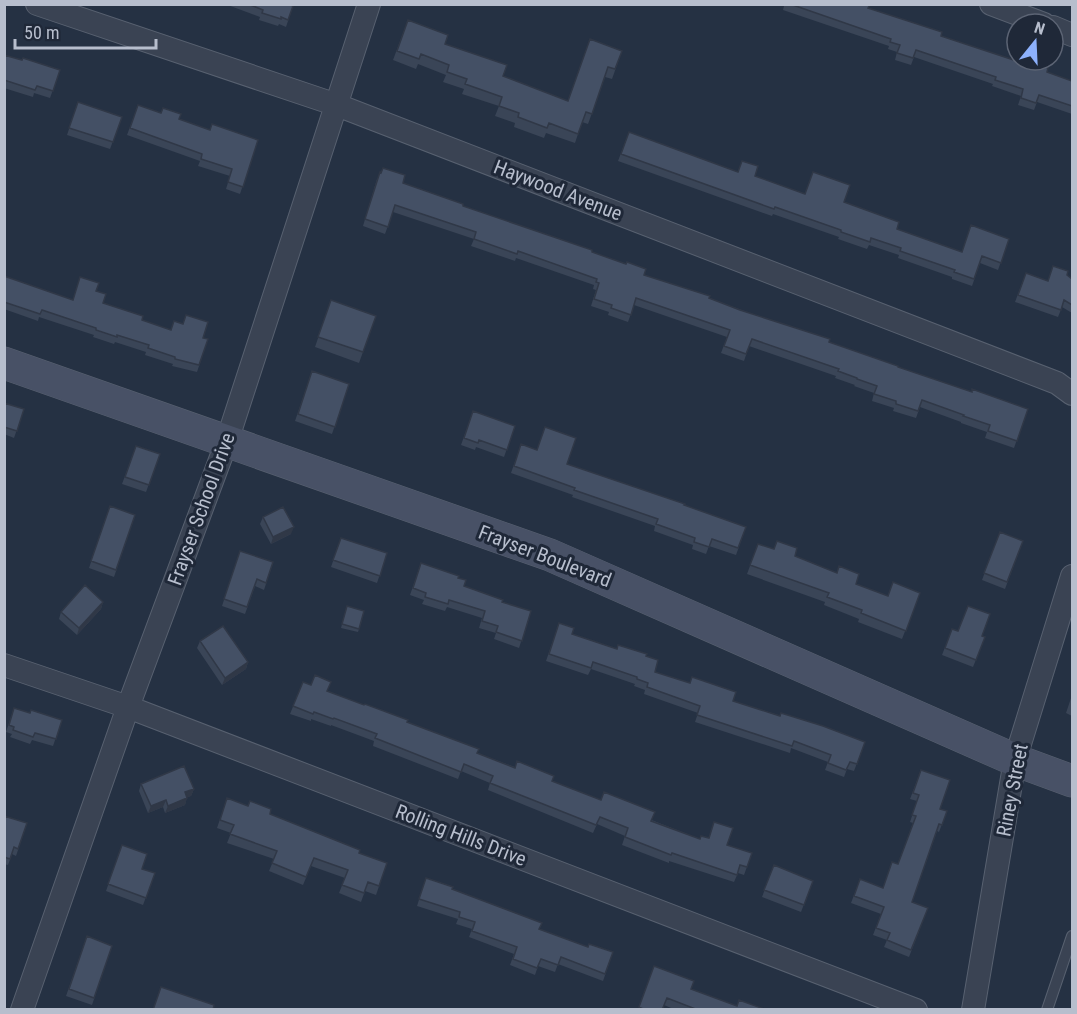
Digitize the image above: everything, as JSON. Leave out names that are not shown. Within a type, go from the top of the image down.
[{"type":"main road","name":"Frayser Boulevard","points":[[4,363],[550,555],[1015,760],[1072,781]]},
{"type":"street","name":"Haywood Avenue","points":[[36,4],[337,105],[1057,383],[1072,394]]},
{"type":"street","name":"Frayser School Drive","points":[[22,1010],[128,707],[227,441],[369,4]]},
{"type":"street","points":[[991,4],[1012,12]]},
{"type":"street","name":"Riney Street","points":[[973,1010],[1015,760],[1072,576]]},
{"type":"street","name":"Rolling Hills Drive","points":[[4,665],[128,707],[916,1010]]},
{"type":"lane","points":[[1047,1010],[1072,936]]},
{"type":"building","points":[[248,4],[293,6],[288,20],[262,13],[263,10]]},
{"type":"building","points":[[790,4],[870,4],[868,8],[942,32],[941,36],[1005,57],[1005,72],[1047,72],[1072,81],[1072,106],[1039,95],[1036,103],[1021,98],[1023,89],[995,80],[996,77],[916,50],[913,58],[897,53],[900,45],[890,42],[891,39]]},
{"type":"building","points":[[408,20],[448,35],[445,44],[507,65],[503,76],[568,101],[590,39],[622,51],[615,69],[608,67],[592,114],[586,112],[578,134],[549,123],[547,128],[518,117],[519,113],[499,106],[502,97],[465,84],[467,79],[447,72],[449,65],[421,54],[419,59],[397,51]]},
{"type":"building","points":[[4,55],[22,60],[23,58],[60,70],[53,91],[37,86],[35,90],[4,80]]},
{"type":"building","points":[[78,102],[122,117],[113,142],[69,128]]},
{"type":"building","points":[[138,105],[161,113],[163,108],[181,114],[179,119],[210,130],[212,124],[258,140],[243,187],[228,182],[232,169],[201,159],[202,154],[130,128]]},
{"type":"building","points":[[629,132],[738,172],[742,161],[758,166],[755,176],[805,194],[813,172],[850,185],[844,202],[899,222],[897,229],[962,252],[971,225],[1009,239],[1001,263],[982,256],[974,279],[900,251],[901,248],[871,238],[870,242],[621,154]]},
{"type":"building","points":[[383,168],[405,175],[403,183],[592,250],[592,252],[646,269],[644,275],[710,296],[709,298],[740,310],[830,339],[829,342],[898,367],[972,392],[972,389],[1028,409],[1017,441],[988,431],[990,425],[922,400],[918,411],[896,404],[896,401],[874,394],[877,386],[838,371],[839,369],[752,339],[746,354],[724,346],[730,330],[636,298],[631,315],[611,308],[612,305],[594,299],[599,283],[596,282],[597,279],[518,251],[517,254],[474,239],[476,232],[395,205],[388,227],[365,219]]},
{"type":"building","points":[[1053,266],[1068,271],[1067,275],[1072,279],[1072,305],[1064,300],[1061,310],[1018,295],[1026,273],[1048,281]]},
{"type":"building","points":[[4,276],[73,300],[80,277],[99,283],[96,291],[106,294],[103,303],[143,316],[142,320],[171,330],[174,321],[183,324],[186,315],[208,322],[203,338],[208,339],[199,365],[175,359],[175,357],[148,348],[149,345],[117,335],[117,337],[42,310],[40,314],[4,302]]},
{"type":"building","points":[[331,300],[376,316],[363,352],[318,337]]},
{"type":"building","points":[[312,371],[349,384],[335,427],[298,414]]},
{"type":"building","points":[[4,403],[24,409],[17,431],[4,427]]},
{"type":"building","points":[[473,411],[515,426],[507,450],[479,440],[478,443],[464,438]]},
{"type":"building","points":[[545,427],[576,438],[567,464],[746,527],[738,548],[712,539],[709,547],[694,542],[695,538],[656,524],[658,519],[514,466],[521,444],[537,450]]},
{"type":"building","points":[[136,446],[160,454],[149,485],[125,477]]},
{"type":"building","points":[[110,506],[135,515],[116,570],[91,561]]},
{"type":"building","points":[[283,507],[294,527],[273,537],[263,517]]},
{"type":"building","points":[[1000,532],[1023,541],[1007,582],[984,573]]},
{"type":"building","points":[[341,538],[387,553],[380,576],[333,560]]},
{"type":"building","points":[[777,541],[797,548],[795,556],[837,573],[839,566],[859,574],[856,584],[888,596],[893,582],[920,593],[906,631],[861,613],[862,610],[827,597],[829,593],[750,565],[758,544],[774,549]]},
{"type":"building","points":[[240,551],[273,562],[266,583],[257,579],[247,607],[224,599]]},
{"type":"building","points":[[421,563],[459,576],[458,578],[466,580],[464,586],[531,611],[522,641],[496,632],[498,626],[482,621],[485,611],[449,600],[448,604],[425,597],[426,593],[413,588]]},
{"type":"building","points":[[85,585],[103,602],[79,628],[61,612]]},
{"type":"building","points":[[347,606],[364,611],[359,629],[342,624]]},
{"type":"building","points":[[968,606],[990,614],[982,636],[985,637],[976,660],[945,648],[952,629],[958,631]]},
{"type":"building","points":[[559,623],[574,628],[572,634],[617,649],[618,645],[647,654],[646,656],[658,660],[655,672],[690,683],[692,677],[736,692],[733,701],[780,716],[781,713],[823,726],[865,742],[857,764],[850,762],[846,770],[828,763],[831,755],[794,741],[792,746],[697,715],[700,706],[647,687],[648,683],[637,677],[593,662],[591,668],[549,654]]},
{"type":"building","points":[[223,626],[248,662],[225,678],[200,641]]},
{"type":"building","points":[[315,675],[331,682],[327,691],[479,749],[477,753],[515,768],[517,761],[554,776],[552,781],[601,800],[604,792],[655,812],[651,821],[700,839],[701,836],[709,838],[714,822],[733,828],[727,845],[752,853],[747,867],[740,865],[737,875],[672,853],[671,855],[625,837],[628,828],[600,817],[596,825],[490,783],[493,776],[464,764],[461,772],[375,738],[377,734],[293,706],[303,682],[311,685]]},
{"type":"building","points":[[14,708],[30,713],[31,710],[62,720],[56,739],[35,733],[33,737],[13,730],[14,727],[9,725]]},
{"type":"building","points":[[184,766],[194,789],[185,792],[187,798],[168,806],[166,800],[151,806],[141,784]]},
{"type":"building","points":[[921,770],[950,780],[940,809],[947,811],[942,825],[939,824],[912,902],[928,908],[911,950],[887,940],[890,933],[876,928],[884,907],[854,896],[860,879],[883,888],[892,862],[898,864],[916,816],[912,815],[919,795],[913,793]]},
{"type":"building","points":[[227,798],[248,806],[250,801],[271,809],[270,814],[387,863],[379,886],[368,882],[364,893],[342,885],[348,870],[314,858],[306,877],[272,863],[277,851],[230,834],[234,825],[220,820]]},
{"type":"building","points":[[4,816],[27,823],[18,849],[14,847],[10,859],[4,857]]},
{"type":"building","points":[[122,845],[147,854],[142,869],[155,873],[146,898],[108,884]]},
{"type":"building","points":[[774,865],[813,881],[804,905],[764,890]]},
{"type":"building","points":[[426,878],[542,923],[539,929],[588,947],[589,944],[613,952],[605,974],[561,957],[558,965],[541,959],[537,968],[513,959],[517,947],[472,931],[475,922],[459,917],[460,912],[419,899]]},
{"type":"building","points":[[87,936],[112,946],[94,998],[69,989]]},
{"type":"building","points":[[654,966],[694,981],[691,989],[737,1006],[739,1000],[767,1010],[698,1010],[667,998],[662,1010],[645,1010],[639,1007]]},
{"type":"building","points":[[161,987],[214,1005],[213,1010],[153,1010]]}]
